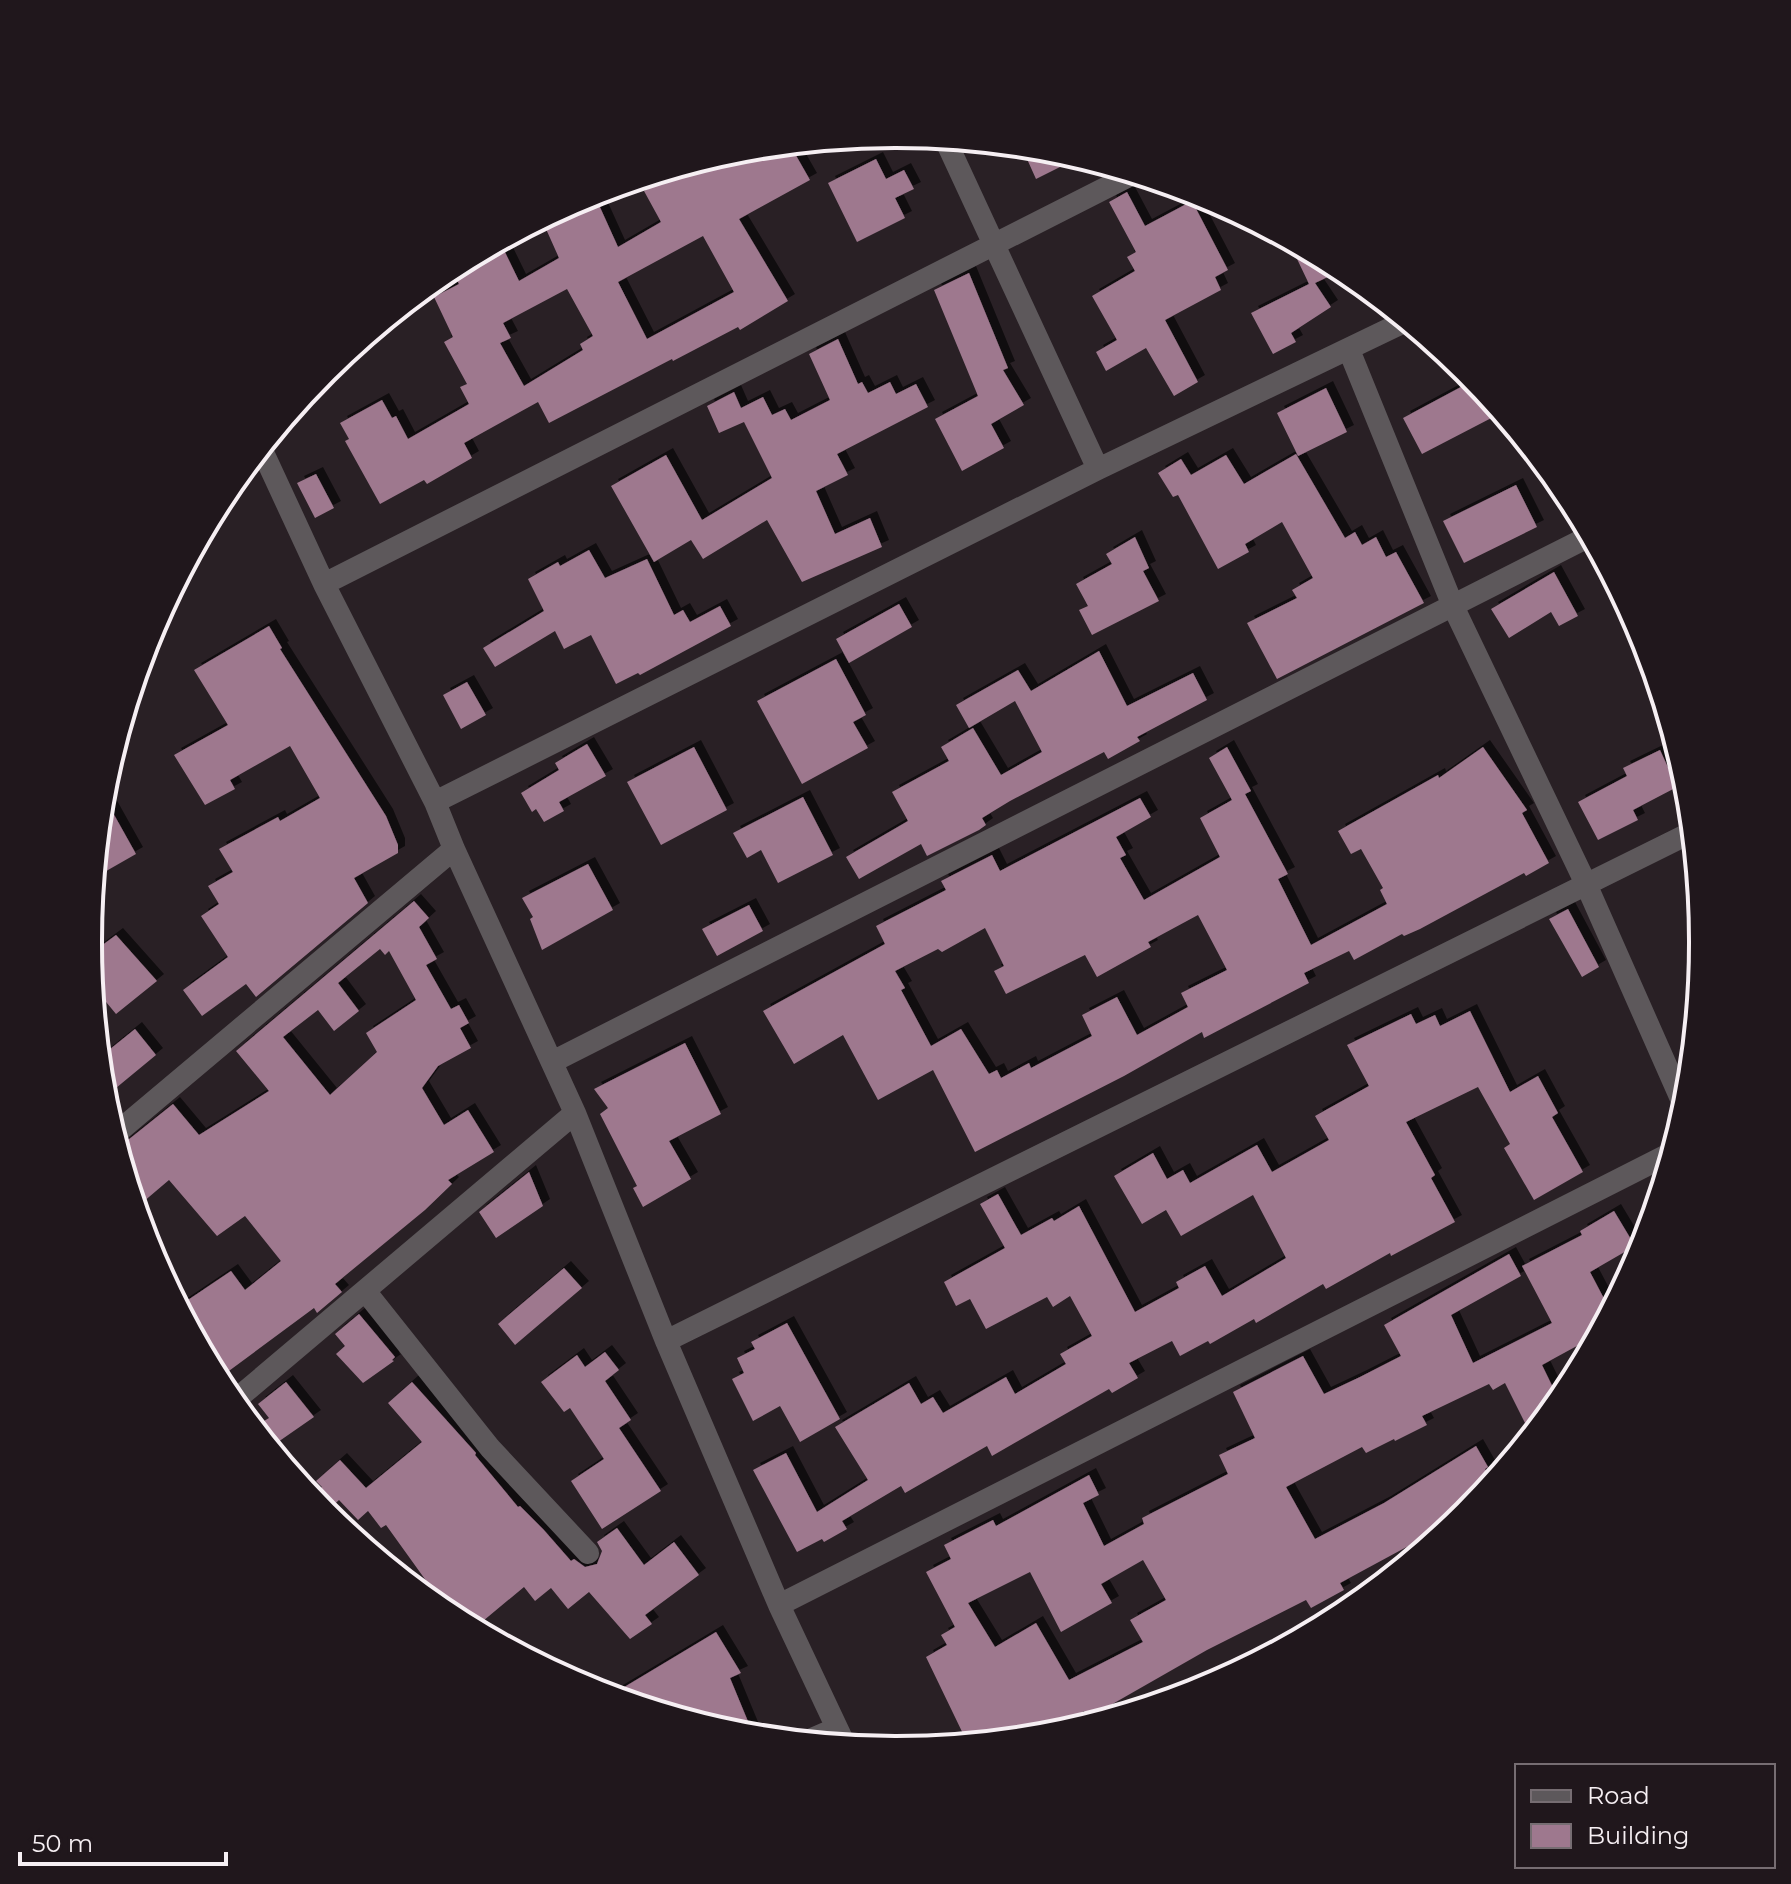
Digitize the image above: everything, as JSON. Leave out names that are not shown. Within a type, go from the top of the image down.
[{"type":"street","points":[[950,150],[1098,469]]},
{"type":"street","points":[[324,584],[1119,181]]},
{"type":"street","points":[[435,802],[1098,469],[1396,326]]},
{"type":"street","points":[[1349,350],[1453,606],[1586,884],[1676,1087]]},
{"type":"street","points":[[266,459],[324,584],[435,802],[575,1113],[666,1341],[779,1605],[840,1734]]},
{"type":"street","points":[[552,1062],[1580,541]]},
{"type":"street","points":[[666,1341],[1682,837]]},
{"type":"street","points":[[124,1127],[454,849]]},
{"type":"street","points":[[243,1393],[575,1113]]},
{"type":"street","points":[[779,1605],[1658,1159]]},
{"type":"street","points":[[366,1292],[490,1448],[588,1553]]},
{"type":"building","points":[[796,155],[810,180],[739,219],[788,301],[740,330],[738,327],[672,359],[549,423],[538,402],[464,443],[472,458],[427,484],[424,480],[380,504],[345,441],[349,439],[340,423],[382,400],[392,418],[396,416],[408,439],[469,404],[460,387],[467,384],[444,342],[453,337],[434,297],[459,284],[457,281],[505,252],[519,281],[559,258],[546,229],[600,206],[618,247],[661,222],[644,191],[690,176]],"holes":[[[703,236],[734,292],[647,339],[618,282]],[[567,289],[593,336],[580,344],[583,350],[524,386],[500,343],[511,338],[503,323]]]},
{"type":"building","points":[[876,159],[886,179],[904,170],[914,189],[895,198],[905,218],[857,242],[828,183]]},
{"type":"building","points":[[1027,160],[1061,167],[1036,179]]},
{"type":"building","points":[[1127,192],[1145,226],[1186,204],[1195,208],[1228,270],[1215,277],[1221,290],[1165,320],[1198,382],[1174,396],[1146,348],[1106,371],[1096,352],[1117,340],[1092,296],[1135,271],[1127,257],[1136,252],[1109,202]]},
{"type":"building","points":[[1296,258],[1328,277],[1315,283],[1331,307],[1291,333],[1296,342],[1273,354],[1251,313],[1309,284]]},
{"type":"building","points":[[969,273],[1008,368],[1003,370],[1024,405],[991,424],[1004,448],[962,471],[935,419],[978,396],[934,290]]},
{"type":"building","points":[[838,339],[858,384],[862,382],[868,393],[890,382],[896,394],[916,384],[928,407],[837,454],[848,475],[816,491],[835,534],[870,518],[882,547],[802,582],[767,520],[703,559],[691,540],[654,562],[611,486],[666,455],[702,520],[772,478],[744,422],[719,433],[707,406],[734,392],[741,408],[763,397],[772,415],[785,409],[791,420],[830,400],[809,354]]},
{"type":"building","points":[[1462,386],[1491,418],[1422,454],[1403,418]]},
{"type":"building","points":[[1326,388],[1347,432],[1298,456],[1277,413]]},
{"type":"building","points":[[1296,454],[1345,538],[1355,532],[1362,545],[1376,537],[1386,557],[1396,552],[1424,603],[1277,679],[1247,623],[1297,598],[1292,590],[1313,578],[1282,522],[1245,544],[1249,552],[1218,569],[1178,495],[1173,497],[1158,473],[1181,459],[1191,475],[1226,455],[1244,484]]},
{"type":"building","points":[[316,474],[334,508],[315,518],[297,483]]},
{"type":"building","points":[[1516,485],[1537,527],[1464,563],[1443,521]]},
{"type":"building","points":[[1135,537],[1149,568],[1143,571],[1159,601],[1092,635],[1079,610],[1088,606],[1076,584],[1112,564],[1106,554]]},
{"type":"building","points":[[589,550],[605,578],[647,559],[674,615],[683,610],[690,622],[720,606],[731,626],[640,675],[638,673],[616,684],[591,635],[564,649],[555,631],[495,667],[483,648],[544,611],[528,579],[558,562],[560,566]]},
{"type":"building","points":[[1554,572],[1578,616],[1559,626],[1551,612],[1509,638],[1491,609]]},
{"type":"building","points":[[899,604],[912,627],[849,663],[836,639]]},
{"type":"building","points":[[269,626],[280,649],[386,816],[398,845],[398,853],[354,878],[368,903],[256,997],[246,984],[202,1016],[183,990],[228,957],[201,916],[219,904],[208,886],[233,872],[219,849],[278,817],[280,821],[320,798],[290,746],[230,780],[235,789],[205,805],[174,755],[228,725],[194,670]]},
{"type":"building","points":[[1099,651],[1127,706],[1193,673],[1207,700],[1137,737],[1140,741],[1108,759],[1104,752],[1010,801],[982,818],[986,825],[979,830],[927,856],[921,844],[859,879],[846,857],[908,821],[892,792],[949,761],[941,747],[973,728],[1001,775],[1042,752],[1015,701],[969,728],[956,705],[1018,670],[1031,691]]},
{"type":"building","points":[[836,659],[866,715],[853,722],[868,748],[802,784],[757,701]]},
{"type":"building","points":[[467,682],[486,715],[461,729],[443,695]]},
{"type":"building","points":[[587,744],[606,776],[559,802],[564,811],[544,822],[536,809],[532,812],[521,793],[559,770],[555,763]]},
{"type":"building","points":[[694,747],[727,810],[661,845],[627,782]]},
{"type":"building","points":[[1227,747],[1251,791],[1245,794],[1288,874],[1278,879],[1311,945],[1387,904],[1380,890],[1383,888],[1361,849],[1351,854],[1338,831],[1438,775],[1439,778],[1483,747],[1527,810],[1522,813],[1549,863],[1354,960],[1349,951],[1304,973],[1309,983],[1204,1038],[1202,1032],[1124,1076],[975,1152],[933,1070],[878,1100],[843,1035],[794,1064],[763,1011],[885,944],[876,926],[946,890],[941,881],[992,855],[1000,871],[1140,798],[1151,817],[1116,837],[1126,855],[1120,858],[1144,900],[1220,857],[1200,818],[1232,800],[1209,758]],"holes":[[[1198,915],[1227,970],[1181,993],[1188,1007],[1137,1035],[1117,997],[1082,1015],[1092,1036],[1031,1068],[1029,1063],[1001,1078],[997,1070],[989,1074],[961,1029],[931,1046],[901,990],[905,988],[895,971],[938,949],[942,952],[985,928],[1004,966],[994,971],[1006,994],[1085,955],[1097,977],[1151,947],[1148,942]]]},
{"type":"building","points":[[1660,750],[1674,788],[1633,810],[1638,820],[1598,840],[1578,802],[1627,776],[1623,768]]},
{"type":"building","points":[[803,797],[833,855],[778,883],[761,850],[747,858],[733,833]]},
{"type":"building","points":[[113,813],[136,854],[106,871]]},
{"type":"building","points":[[588,864],[613,910],[542,950],[530,919],[533,917],[522,898]]},
{"type":"building","points":[[414,901],[429,918],[419,927],[437,959],[426,965],[451,1009],[459,1005],[469,1023],[460,1028],[471,1048],[438,1066],[422,1088],[444,1125],[468,1110],[494,1152],[448,1180],[452,1184],[425,1210],[335,1284],[342,1292],[317,1313],[314,1308],[229,1371],[188,1300],[231,1271],[245,1290],[281,1261],[245,1216],[217,1236],[169,1180],[145,1200],[127,1140],[173,1104],[199,1135],[269,1091],[236,1051]],"holes":[[[380,949],[385,955],[389,951],[416,1000],[366,1033],[377,1052],[330,1095],[283,1037],[318,1010],[334,1031],[359,1011],[338,983]]]},
{"type":"building","points":[[749,905],[763,931],[717,956],[702,929]]},
{"type":"building","points":[[1568,909],[1599,967],[1582,977],[1549,919]]},
{"type":"building","points":[[116,935],[157,981],[116,1014],[105,1000],[102,945]]},
{"type":"building","points":[[1470,1011],[1510,1092],[1538,1076],[1558,1113],[1552,1117],[1583,1172],[1534,1200],[1504,1148],[1510,1144],[1478,1087],[1406,1122],[1435,1175],[1431,1178],[1455,1222],[1391,1256],[1390,1253],[1326,1289],[1323,1284],[1256,1323],[1254,1319],[1210,1344],[1208,1341],[1180,1356],[1172,1341],[1129,1363],[1138,1378],[1112,1393],[1109,1389],[992,1456],[987,1446],[905,1493],[901,1486],[842,1521],[847,1529],[797,1552],[753,1470],[786,1453],[817,1512],[868,1480],[835,1427],[909,1383],[921,1404],[933,1397],[943,1413],[1006,1377],[1015,1394],[1066,1364],[1060,1354],[1092,1336],[1070,1296],[1053,1307],[1047,1297],[986,1329],[970,1299],[956,1306],[944,1282],[1005,1248],[980,1204],[998,1194],[1021,1235],[1079,1206],[1135,1312],[1179,1288],[1176,1282],[1205,1266],[1222,1296],[1286,1258],[1253,1195],[1181,1236],[1166,1210],[1142,1224],[1114,1176],[1153,1153],[1167,1179],[1183,1170],[1190,1183],[1257,1145],[1272,1172],[1329,1140],[1315,1116],[1369,1086],[1347,1045],[1411,1014],[1416,1024],[1435,1015],[1440,1026]]},
{"type":"building","points":[[135,1029],[156,1055],[116,1088],[110,1050]]},
{"type":"building","points":[[685,1043],[721,1114],[669,1141],[691,1179],[643,1207],[633,1188],[637,1186],[600,1114],[608,1108],[594,1089]]},
{"type":"building","points":[[529,1172],[543,1206],[496,1238],[479,1212]]},
{"type":"building","points":[[1614,1211],[1631,1240],[1627,1251],[1590,1272],[1604,1299],[1579,1345],[1542,1365],[1552,1387],[1526,1424],[1505,1383],[1493,1390],[1489,1384],[1422,1416],[1427,1425],[1366,1453],[1362,1447],[1286,1487],[1315,1539],[1384,1503],[1476,1446],[1488,1467],[1486,1471],[1415,1543],[1340,1583],[1344,1590],[1311,1608],[1306,1600],[1207,1650],[1110,1705],[1050,1720],[962,1733],[926,1657],[947,1645],[941,1635],[955,1627],[926,1572],[951,1559],[944,1545],[993,1520],[996,1526],[1089,1475],[1099,1495],[1083,1503],[1104,1546],[1144,1524],[1142,1518],[1228,1474],[1219,1455],[1255,1438],[1233,1392],[1303,1356],[1324,1394],[1360,1377],[1401,1356],[1384,1325],[1509,1254],[1521,1276],[1451,1315],[1473,1363],[1552,1323],[1522,1266],[1582,1235],[1580,1231]],"holes":[[[1143,1560],[1166,1600],[1130,1620],[1143,1642],[1069,1680],[1036,1623],[995,1647],[968,1603],[1030,1572],[1061,1632],[1112,1603],[1101,1584]]]},
{"type":"building","points":[[564,1268],[582,1288],[515,1345],[498,1324]]},
{"type":"building","points":[[359,1314],[395,1357],[394,1361],[363,1383],[336,1354],[345,1346],[335,1334]]},
{"type":"building","points":[[787,1323],[840,1419],[800,1442],[780,1406],[753,1421],[732,1379],[744,1373],[737,1358],[755,1349],[751,1342]]},
{"type":"building","points":[[605,1352],[619,1370],[605,1381],[631,1420],[619,1428],[661,1491],[602,1529],[571,1481],[604,1459],[570,1408],[564,1412],[541,1382],[577,1355],[585,1367]]},
{"type":"building","points":[[286,1382],[314,1417],[279,1441],[264,1421],[269,1418],[258,1404]]},
{"type":"building","points":[[412,1382],[476,1453],[518,1507],[543,1529],[571,1561],[574,1559],[585,1567],[597,1564],[602,1551],[597,1542],[617,1528],[644,1565],[674,1542],[699,1575],[645,1615],[652,1624],[630,1639],[589,1592],[568,1609],[551,1588],[535,1601],[524,1587],[484,1620],[427,1582],[386,1525],[381,1528],[368,1511],[358,1520],[339,1500],[335,1504],[316,1481],[340,1460],[366,1488],[422,1442],[388,1403]]},
{"type":"building","points":[[716,1632],[741,1673],[730,1678],[748,1721],[690,1708],[624,1687]]}]
